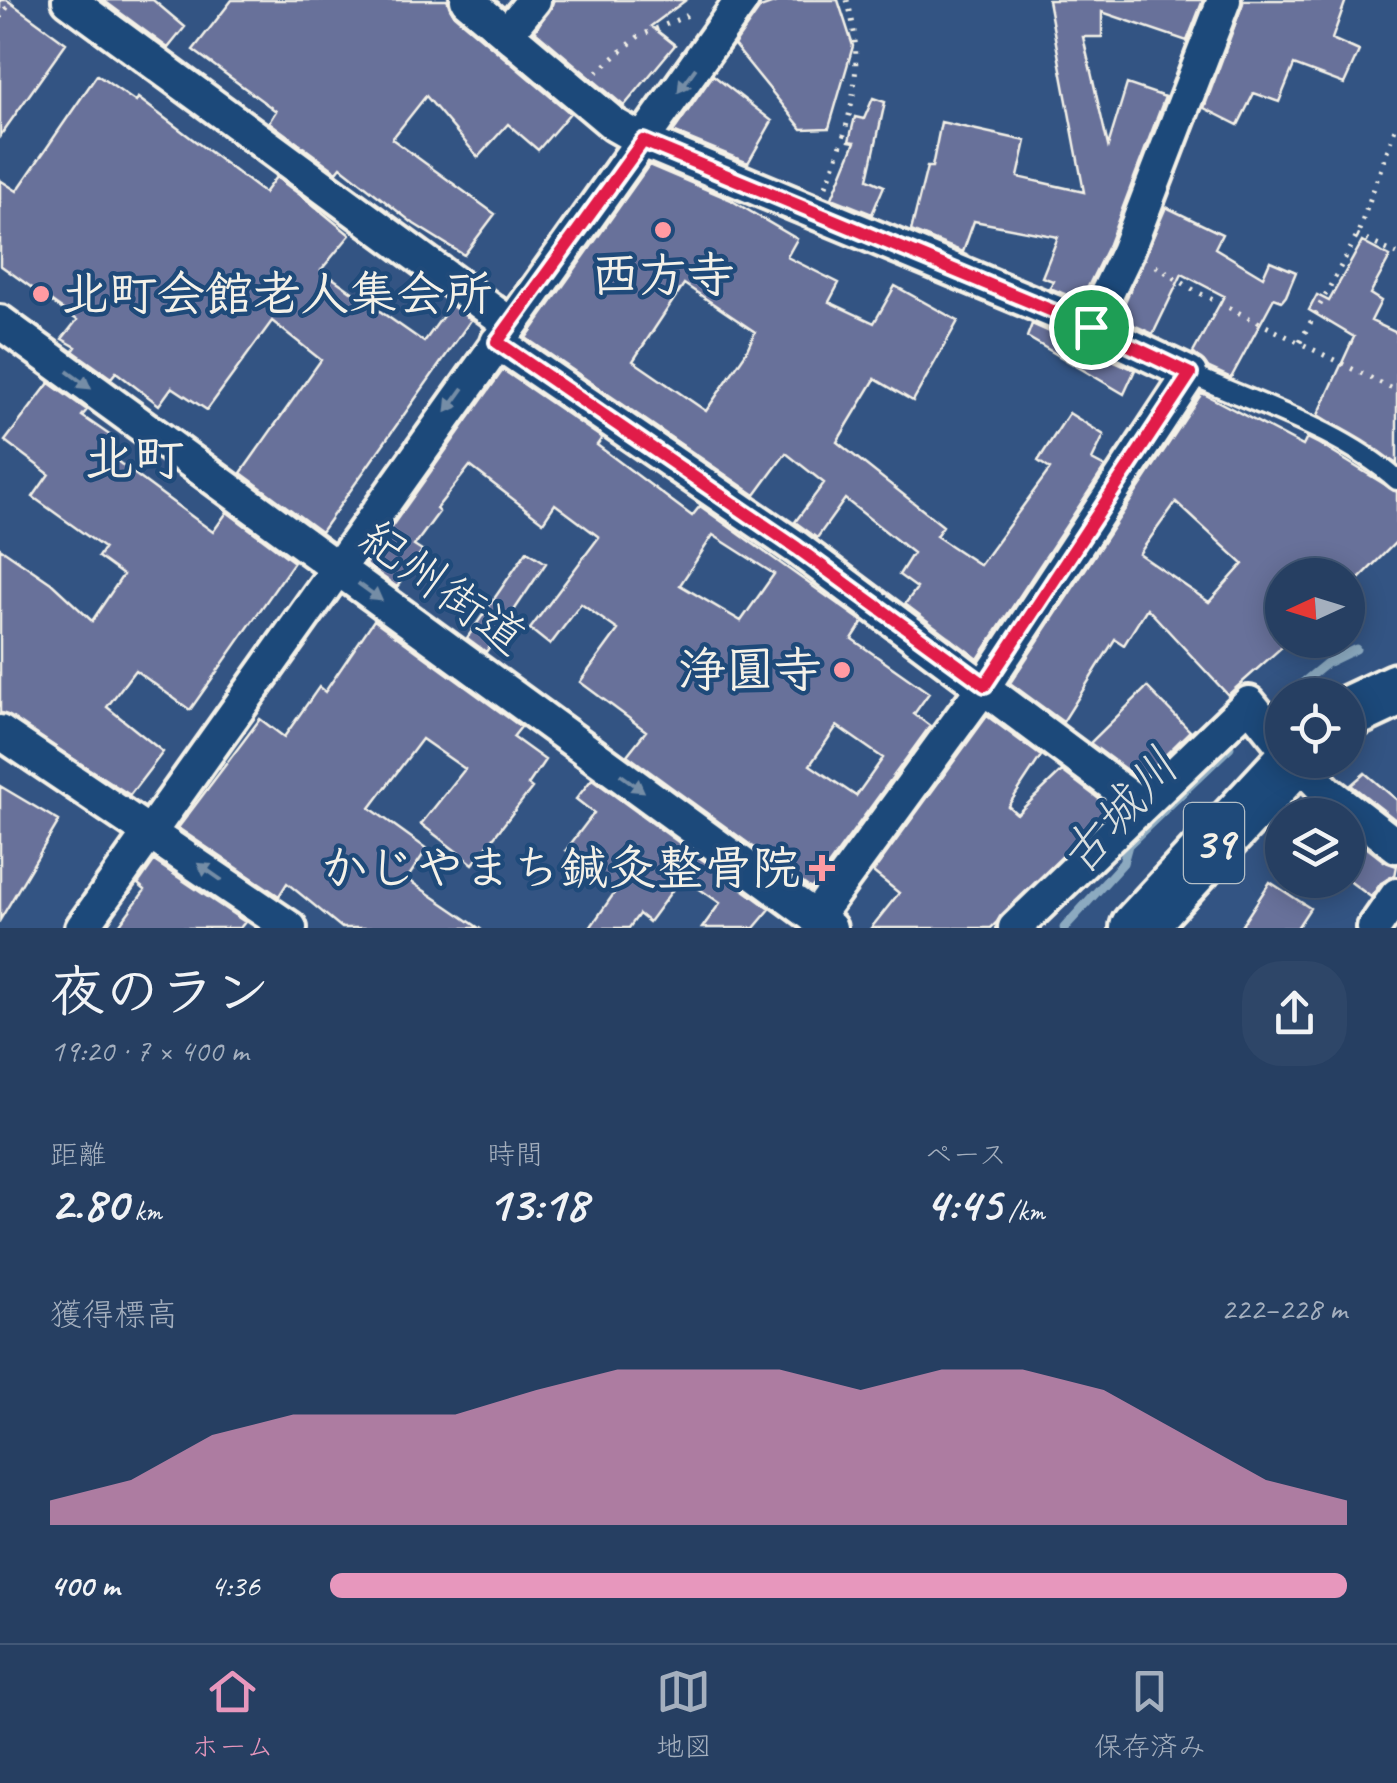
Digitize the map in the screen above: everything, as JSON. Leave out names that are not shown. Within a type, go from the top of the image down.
[{"type":"main road","points":[[1365,704],[1397,690]]},
{"type":"main road","name":"39","points":[[1137,928],[1277,778]]},
{"type":"street","points":[[69,0],[504,333],[985,685],[1139,804]]},
{"type":"street","points":[[467,0],[615,125],[643,141],[1091,327],[1190,374],[823,923]]},
{"type":"street","points":[[507,34],[534,0]]},
{"type":"street","points":[[82,928],[742,0]]},
{"type":"street","points":[[1091,327],[1127,252],[1224,0]]},
{"type":"street","name":"紀州街道","points":[[0,322],[823,923]]},
{"type":"street","points":[[1015,928],[1139,804],[1249,703],[1265,723]]},
{"type":"street","points":[[0,732],[151,830],[290,928]]},
{"type":"street","points":[[1313,778],[1397,846]]},
{"type":"street","points":[[1374,928],[1397,895]]},
{"type":"lane","points":[[1190,374],[1334,440],[1378,463],[1397,480]]},
{"type":"path","points":[[0,18],[12,0]]},
{"type":"path","points":[[814,214],[844,140],[854,88],[858,55],[846,0]]},
{"type":"path","points":[[576,90],[639,36],[696,12]]},
{"type":"path","points":[[1300,342],[1357,236],[1397,123]]},
{"type":"path","points":[[1357,236],[1397,254]]},
{"type":"path","points":[[1127,252],[1397,391]]},
{"type":"building","points":[[0,0],[7,0],[66,43],[0,136]]},
{"type":"building","points":[[103,0],[153,0],[185,27],[168,48]]},
{"type":"building","points":[[232,0],[447,0],[454,15],[570,113],[538,150],[508,124],[478,157],[426,96],[392,139],[495,214],[464,255],[414,224],[341,167],[337,172],[269,122],[276,111],[193,50]]},
{"type":"building","points":[[554,0],[686,0],[651,26],[675,45],[624,106],[535,31]]},
{"type":"building","points":[[782,0],[838,0],[853,46],[829,128],[802,129],[734,45],[760,8]]},
{"type":"building","points":[[1048,0],[1203,0],[1187,41],[1102,12],[1102,37],[1083,37],[1108,146],[1127,84],[1165,97],[1109,244],[1081,301],[1050,288],[1053,281],[1042,277],[1058,237],[974,221],[963,252],[911,231],[927,167],[932,167],[941,122],[1026,141],[1018,177],[1084,192]]},
{"type":"building","points":[[1244,0],[1346,0],[1332,39],[1359,51],[1344,84],[1294,65],[1279,102],[1254,93],[1238,125],[1204,108]]},
{"type":"building","points":[[97,75],[136,102],[138,98],[264,193],[276,177],[311,203],[350,235],[321,270],[424,342],[451,305],[471,320],[321,532],[241,473],[321,360],[272,321],[207,410],[172,387],[159,405],[116,372],[111,378],[73,351],[76,347],[62,339],[77,320],[0,265],[0,180],[17,191]]},
{"type":"building","points":[[713,75],[772,121],[748,163],[673,132]]},
{"type":"building","points":[[873,98],[885,102],[868,179],[884,186],[872,214],[832,198],[855,142],[849,141],[855,117],[864,119]]},
{"type":"building","points":[[649,165],[729,199],[797,239],[787,257],[839,283],[829,302],[874,323],[895,286],[958,321],[913,401],[875,379],[837,442],[943,526],[936,536],[980,565],[1050,469],[1038,461],[1069,413],[1104,435],[1092,460],[1105,467],[978,659],[905,604],[917,588],[899,575],[913,553],[845,499],[817,538],[795,522],[824,483],[786,453],[755,495],[526,338]],"holes":[[[684,284],[755,332],[745,354],[706,411],[633,361]]]},
{"type":"building","points":[[1166,207],[1222,234],[1215,248],[1263,277],[1270,261],[1296,272],[1282,301],[1274,298],[1231,378],[1209,368],[1193,353],[1224,296],[1182,274],[1153,334],[1118,318]]},
{"type":"building","points":[[1362,242],[1390,257],[1370,294],[1381,301],[1371,321],[1397,333],[1397,464],[1318,415],[1354,337],[1309,310],[1317,295],[1329,301]]},
{"type":"building","points":[[1032,324],[1135,370],[1124,394],[1027,337]]},
{"type":"building","points":[[503,370],[602,438],[597,445],[692,516],[700,506],[863,622],[852,639],[929,693],[914,714],[930,726],[811,889],[627,755],[646,731],[580,682],[618,630],[581,604],[550,645],[530,629],[599,537],[555,504],[543,522],[470,466],[436,509],[439,512],[414,546],[422,551],[397,587],[365,564]],"holes":[[[713,535],[774,574],[741,621],[680,585]],[[837,726],[883,758],[856,796],[810,765]]]},
{"type":"building","points":[[49,383],[87,410],[82,416],[111,436],[102,450],[213,532],[227,512],[294,562],[190,710],[135,670],[107,707],[163,752],[130,795],[0,712],[0,548],[51,583],[92,621],[123,575],[98,557],[104,548],[33,497],[49,474],[5,441]]},
{"type":"building","points":[[1202,393],[1303,446],[1307,438],[1319,444],[1397,492],[1397,541],[1365,573],[1365,558],[1265,558],[1265,658],[1270,658],[1228,695],[1147,608],[1124,645],[1115,639],[1063,722],[1010,683]],"holes":[[[1176,502],[1243,564],[1209,602],[1139,554]]]},
{"type":"building","points":[[527,551],[546,563],[486,652],[467,638]]},
{"type":"building","points":[[374,620],[521,727],[513,737],[545,760],[528,785],[532,788],[473,864],[421,824],[465,769],[422,739],[370,808],[427,849],[407,879],[479,928],[342,928],[287,883],[279,896],[178,828],[260,719],[284,737],[319,687],[325,692]]},
{"type":"building","points":[[1147,687],[1190,731],[1140,780],[1090,743]]},
{"type":"building","points":[[987,716],[1041,756],[1008,806],[1017,814],[1062,771],[1111,808],[991,928],[871,928],[899,893],[873,872]]},
{"type":"building","points":[[1365,773],[1397,800],[1397,821],[1351,785],[1365,778]]},
{"type":"building","points":[[592,779],[770,909],[754,928],[702,928],[720,903],[682,877],[649,922],[639,914],[629,928],[590,928],[615,892],[566,850],[594,813],[576,799]]},
{"type":"building","points":[[0,786],[59,821],[0,920]]},
{"type":"building","points":[[1365,846],[1397,866],[1395,876],[1381,883],[1371,897],[1365,893]]},
{"type":"building","points":[[154,861],[245,922],[240,928],[117,928],[145,890],[138,884]]},
{"type":"building","points":[[1265,890],[1265,898],[1295,898],[1310,908],[1297,928],[1240,928]]},
{"type":"waterway","name":"古城川","points":[[1309,678],[1337,658]]},
{"type":"waterway","name":"古城川","points":[[1064,928],[1123,863],[1128,845],[1230,747]]},
{"type":"place","name":"西方寺","points":[[663,230]]},
{"type":"place","name":"北町会館老人集会所","points":[[41,294]]},
{"type":"place","name":"浄圓寺","points":[[842,670]]},
{"type":"place","name":"かじやまち鍼灸整骨院","points":[[822,868]]},
{"type":"district","name":"北町","points":[[134,458]]},
{"type":"route","points":[[643,141],[1091,327],[1190,374],[985,685],[797,548],[497,342],[643,141]]}]
